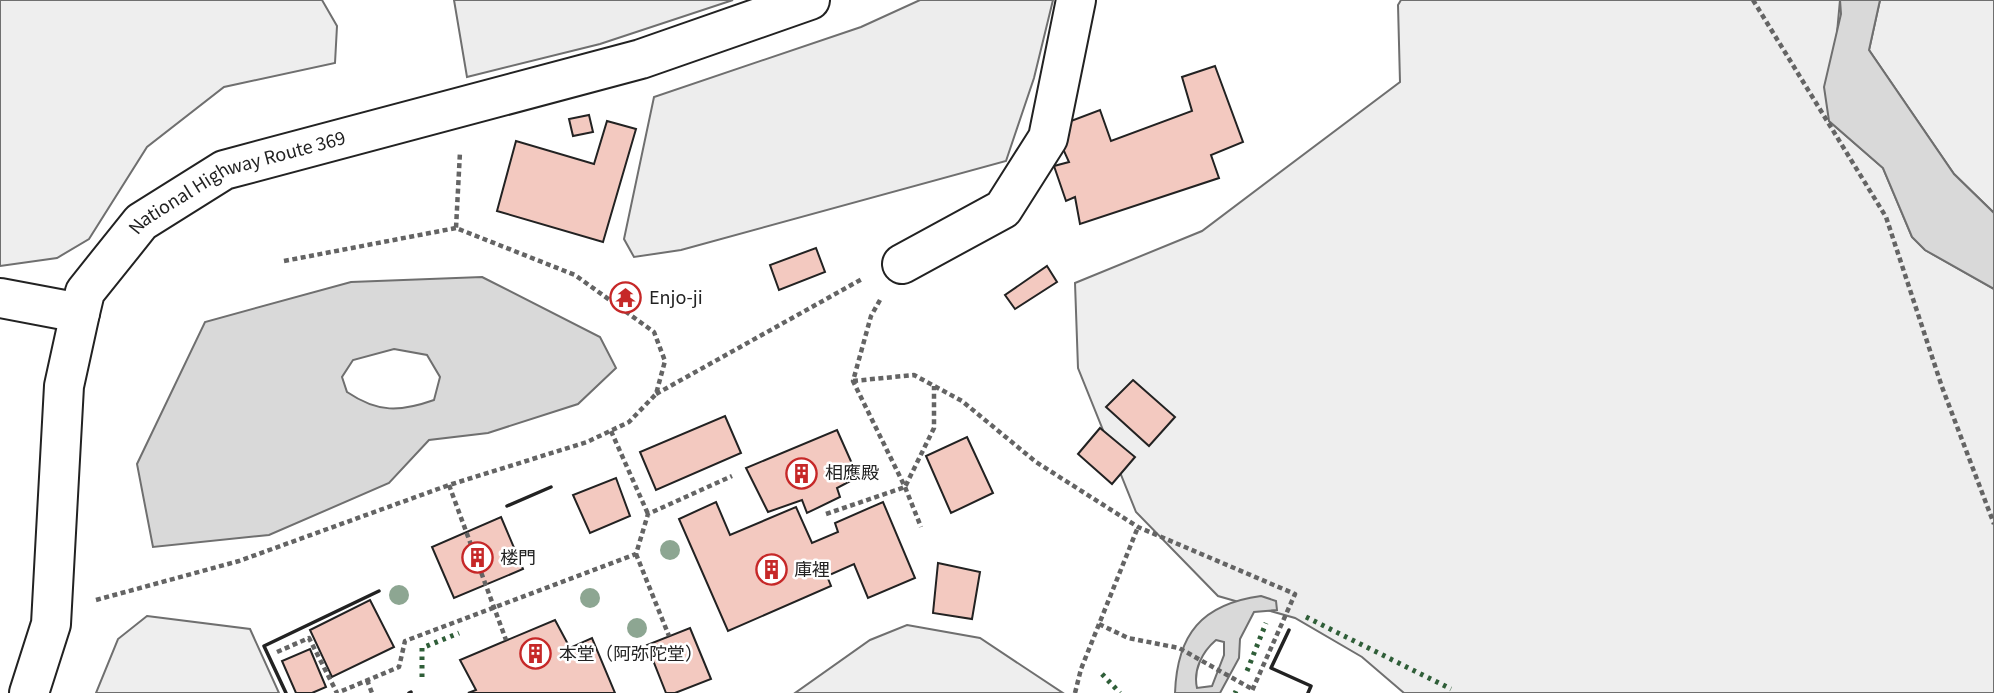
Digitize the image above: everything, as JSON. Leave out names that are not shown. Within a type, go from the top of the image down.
[{"type":"main road","name":"National Highway Route 369","points":[[29,693],[51,624],[64,386],[80,313],[85,292],[141,222],[224,170],[641,59],[810,0]]},
{"type":"main road","points":[[902,264],[1003,209],[1048,138],[1076,0]]},
{"type":"main road","points":[[0,298],[80,313]]},
{"type":"path","points":[[1752,0],[1886,217],[1942,387],[1994,524]]},
{"type":"path","points":[[456,228],[462,106]]},
{"type":"path","points":[[284,261],[456,228],[575,275],[654,332],[665,361],[656,394]]},
{"type":"path","points":[[902,264],[871,316],[853,381],[905,487],[921,527]]},
{"type":"path","points":[[51,624],[93,601],[239,561],[449,485],[587,442],[629,422],[656,394],[861,280],[902,264]]},
{"type":"path","points":[[853,381],[914,375],[980,415],[1036,463],[1138,527],[1294,594],[1252,691],[1235,678],[1179,648],[1128,638],[1099,624]]},
{"type":"path","points":[[826,514],[905,487],[934,428],[934,386]]},
{"type":"path","points":[[611,431],[648,514],[636,554],[669,636]]},
{"type":"path","points":[[648,514],[732,476]]},
{"type":"path","points":[[449,485],[506,640]]},
{"type":"path","points":[[1075,693],[1081,669],[1138,527]]},
{"type":"path","points":[[277,652],[309,639],[337,692],[399,667],[405,641],[636,554]]},
{"type":"path","points":[[367,680],[372,693]]},
{"type":"shaded area","points":[[0,0],[322,0],[337,26],[335,63],[224,87],[147,147],[89,239],[57,258],[0,266]]},
{"type":"shaded area","points":[[454,0],[733,0],[600,44],[467,77]]},
{"type":"shaded area","points":[[920,0],[1053,0],[1034,78],[1006,161],[681,250],[634,257],[624,239],[654,97],[861,27]]},
{"type":"shaded area","points":[[1401,0],[1840,0],[1829,121],[1883,168],[1912,237],[1925,250],[1994,289],[1994,693],[1404,693],[1362,657],[1295,618],[1218,596],[1136,512],[1078,368],[1075,283],[1202,231],[1400,82],[1398,5]]},
{"type":"shaded area","points":[[1840,0],[1880,0],[1869,50],[1954,174],[1994,213],[1994,289],[1925,250],[1912,237],[1883,168],[1829,121],[1824,87],[1841,14]]},
{"type":"shaded area","points":[[1880,0],[1994,0],[1994,213],[1954,174],[1869,50]]},
{"type":"shaded area","points":[[482,277],[600,337],[616,368],[578,404],[488,433],[429,440],[389,483],[269,535],[153,547],[137,464],[205,322],[351,282]],"holes":[[[394,349],[427,355],[440,377],[434,400],[410,407],[389,408],[369,404],[347,392],[342,377],[353,360]]]},
{"type":"shaded area","points":[[1261,596],[1276,601],[1277,610],[1254,612],[1240,639],[1239,658],[1220,693],[1175,693],[1181,654],[1197,625],[1223,606]],"holes":[[[1216,640],[1224,642],[1224,655],[1212,686],[1197,688],[1196,675],[1203,656]]]},
{"type":"shaded area","points":[[147,616],[250,629],[279,693],[96,693],[118,639]]},
{"type":"shaded area","points":[[907,625],[980,638],[1063,693],[795,693],[870,640]]},
{"type":"building","points":[[1215,66],[1243,142],[1211,155],[1219,178],[1080,224],[1075,197],[1066,201],[1054,166],[1069,162],[1059,140],[1063,124],[1100,110],[1111,141],[1192,111],[1182,77]]},
{"type":"building","points":[[589,115],[593,132],[573,136],[569,119]]},
{"type":"building","points":[[607,121],[636,129],[603,242],[497,211],[516,141],[594,164]]},
{"type":"building","points":[[816,248],[825,272],[779,290],[770,265]]},
{"type":"building","points":[[1047,266],[1057,282],[1015,309],[1005,295]]},
{"type":"building","points":[[1133,380],[1175,417],[1149,446],[1106,407]]},
{"type":"building","points":[[725,416],[741,453],[656,490],[640,452]]},
{"type":"building","points":[[1100,428],[1135,457],[1112,484],[1078,454]]},
{"type":"building","name":"相應殿","points":[[837,430],[858,477],[837,488],[840,497],[807,513],[802,500],[768,512],[746,468]]},
{"type":"building","points":[[967,437],[993,493],[951,513],[926,456]]},
{"type":"building","points":[[616,478],[630,516],[590,533],[573,495]]},
{"type":"building","name":"庫裡","points":[[716,502],[730,535],[796,507],[812,543],[838,532],[835,523],[883,502],[915,578],[868,598],[854,564],[827,576],[831,586],[728,631],[679,519]]},
{"type":"building","name":"楼門","points":[[501,517],[523,569],[454,598],[432,547]]},
{"type":"building","points":[[938,563],[980,572],[972,619],[933,613]]},
{"type":"building","points":[[370,600],[394,647],[332,677],[310,630]]},
{"type":"building","name":"本堂（阿弥陀堂）","points":[[555,620],[570,648],[592,638],[615,693],[468,693],[476,690],[460,660]]},
{"type":"building","points":[[690,628],[711,679],[675,693],[666,693],[647,645]]},
{"type":"building","points":[[310,649],[326,687],[312,693],[296,693],[282,661]]},
{"type":"hedge","points":[[1306,617],[1451,689]]},
{"type":"hedge","points":[[1247,671],[1266,623]]},
{"type":"hedge","points":[[422,677],[422,648],[459,633]]},
{"type":"hedge","points":[[1102,674],[1120,693]]},
{"type":"wall","points":[[507,506],[551,487]]},
{"type":"wall","points":[[286,693],[264,646],[379,591]]},
{"type":"wall","points":[[1289,630],[1271,668],[1311,686],[1308,693]]},
{"type":"place","name":"Enjo-ji","points":[[626,298]]},
{"type":"place","name":"相應殿","points":[[802,473]]},
{"type":"place","name":"楼門","points":[[477,558]]},
{"type":"place","name":"庫裡","points":[[771,570]]},
{"type":"place","name":"本堂（阿弥陀堂）","points":[[536,654]]}]
